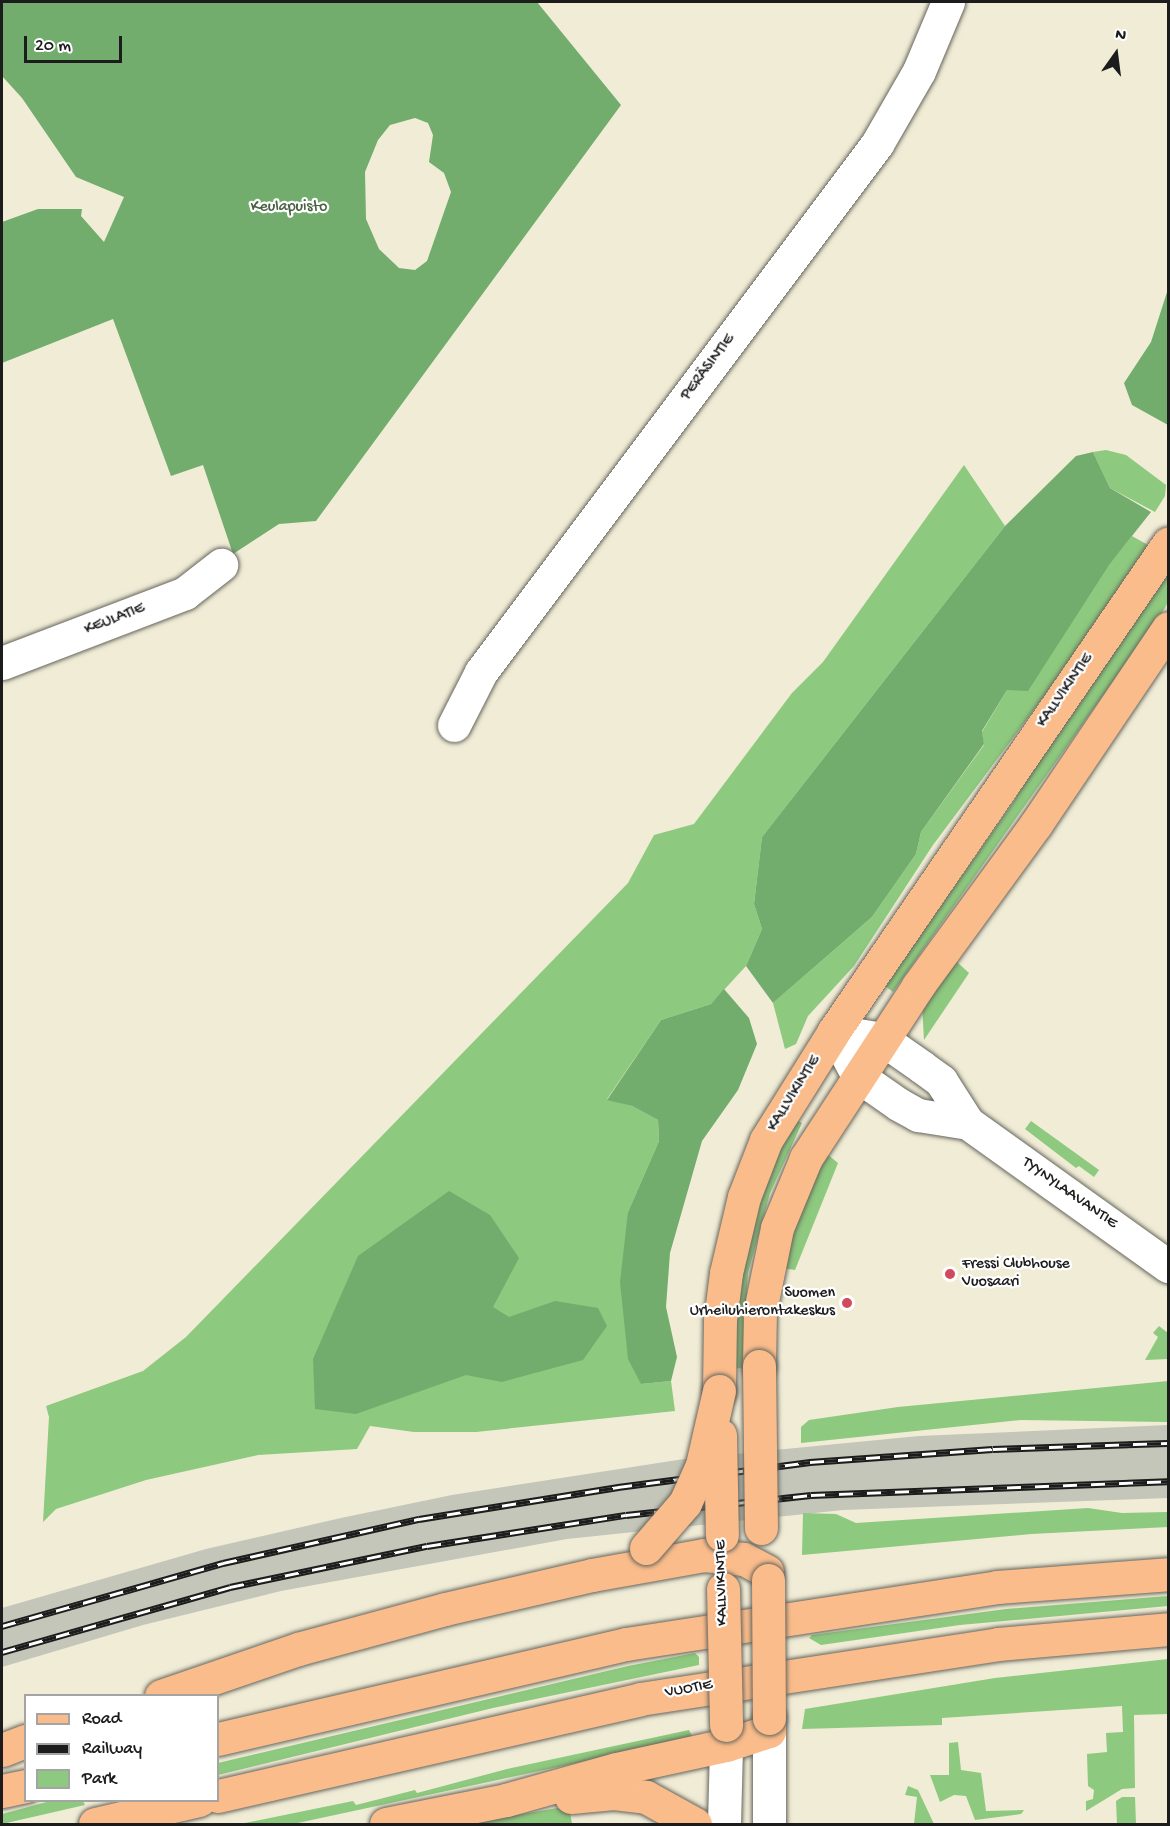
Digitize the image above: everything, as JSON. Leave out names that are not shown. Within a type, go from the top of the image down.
[{"type":"main road","name":"KALLVIKINTIE","points":[[726,1735],[718,1351],[726,1273],[755,1165],[784,1109],[834,1031],[1168,544]]},
{"type":"main road","points":[[386,1824],[506,1800],[769,1724],[767,1575],[761,1528],[760,1311],[785,1207],[806,1158],[882,1039],[1036,824],[1168,628]]},
{"type":"main road","points":[[592,1575],[646,1548],[685,1503],[702,1465],[719,1391]]},
{"type":"main road","points":[[164,1694],[298,1649],[445,1609],[722,1545],[767,1575]]},
{"type":"main road","points":[[219,1740],[626,1644],[997,1587],[1168,1574]]},
{"type":"main road","name":"VUOTIE","points":[[219,1796],[640,1699],[998,1644],[1168,1629]]},
{"type":"main road","points":[[2,1750],[24,1743]]},
{"type":"main road","points":[[2,1791],[24,1786]]},
{"type":"main road","points":[[506,1800],[614,1793],[646,1797],[695,1824]]},
{"type":"main road","points":[[95,1824],[190,1802]]},
{"type":"street","name":"PERÄSINTIE","points":[[454,725],[481,672],[877,144],[919,71],[948,2]]},
{"type":"street","name":"KEULATIE","points":[[2,663],[185,593],[221,565]]},
{"type":"street","name":"TYYNYLAAVANTIE","points":[[834,1031],[882,1039],[941,1081],[968,1123],[1168,1266]]},
{"type":"street","name":"TYYNYLAAVANTIE","points":[[834,1031],[858,1076],[918,1115],[968,1123]]},
{"type":"street","points":[[769,1724],[769,1824]]},
{"type":"street","points":[[724,1824],[726,1735]]},
{"type":"shaded area","points":[[1168,1425],[1168,1498],[843,1510],[567,1539],[281,1591],[143,1625],[2,1667],[2,1608],[206,1549],[341,1518],[452,1495],[684,1459],[919,1436]]},
{"type":"green space","name":"Keulapuisto","points":[[2,2],[537,2],[621,105],[316,521],[279,524],[233,554],[203,465],[171,476],[113,319],[2,363],[2,222],[38,209],[82,209],[81,216],[104,242],[124,197],[76,177],[22,98],[2,76]],"holes":[[[415,118],[428,123],[433,135],[429,162],[444,173],[451,192],[427,261],[415,270],[399,268],[379,249],[366,219],[365,172],[378,140],[390,125]]]},
{"type":"green space","points":[[1168,289],[1168,425],[1132,405],[1124,383],[1151,342]]},
{"type":"green space","points":[[1106,450],[1126,455],[1166,485],[1165,496],[1155,512],[1110,488],[1093,452]]},
{"type":"green space","points":[[1093,452],[1110,488],[1151,512],[1109,565],[1028,691],[1007,690],[982,731],[984,744],[921,832],[916,854],[872,917],[773,1003],[746,966],[762,929],[754,904],[762,837],[1005,526],[1076,456]]},
{"type":"green space","points":[[964,465],[1005,526],[762,837],[754,904],[762,929],[746,966],[711,1004],[661,1020],[607,1099],[632,1106],[658,1120],[659,1141],[628,1212],[641,1384],[671,1381],[675,1411],[476,1432],[414,1432],[370,1426],[357,1449],[258,1455],[146,1480],[56,1509],[43,1522],[49,1417],[46,1406],[143,1371],[186,1337],[628,883],[654,835],[694,824],[792,693],[823,662]]},
{"type":"green space","points":[[1132,536],[1148,545],[1048,691],[933,845],[854,966],[808,1016],[796,1044],[785,1049],[773,1003],[872,917],[916,854],[921,832],[984,745],[982,732],[1007,690]]},
{"type":"green space","points":[[1168,566],[1168,602],[1165,608],[893,992],[885,986],[1014,801],[1056,729]]},
{"type":"green space","points":[[957,962],[969,973],[924,1040],[922,1003]]},
{"type":"green space","points":[[724,989],[749,1018],[757,1044],[738,1090],[702,1141],[670,1253],[666,1307],[677,1357],[671,1381],[641,1384],[628,1359],[620,1282],[628,1212],[659,1141],[658,1120],[632,1106],[607,1100],[661,1020],[711,1004]]},
{"type":"green space","points":[[793,1118],[802,1123],[770,1193],[748,1273],[742,1368],[730,1369],[734,1314],[751,1212]]},
{"type":"green space","points":[[1031,1121],[1099,1170],[1094,1177],[1079,1166],[1076,1168],[1025,1129]]},
{"type":"green space","points":[[827,1154],[838,1163],[795,1270],[781,1268],[805,1198]]},
{"type":"green space","points":[[449,1191],[490,1215],[519,1258],[493,1307],[509,1317],[555,1301],[598,1308],[607,1326],[583,1360],[502,1382],[466,1375],[356,1414],[315,1409],[313,1359],[358,1256]]},
{"type":"green space","points":[[1159,1326],[1168,1333],[1168,1359],[1145,1360],[1158,1337],[1153,1333]]},
{"type":"green space","points":[[1168,1381],[1168,1422],[1021,1420],[801,1443],[801,1427],[809,1420],[898,1407]]},
{"type":"green space","points":[[1088,1508],[1122,1513],[1168,1512],[1168,1527],[1031,1534],[802,1555],[803,1513],[836,1514],[856,1523]]},
{"type":"green space","points":[[1168,1596],[1168,1606],[960,1625],[821,1645],[809,1638],[812,1635],[1006,1609]]},
{"type":"green space","points":[[695,1653],[699,1657],[699,1665],[493,1708],[219,1775],[219,1763],[628,1666]]},
{"type":"green space","points":[[1168,1659],[1168,1714],[1134,1715],[1135,1788],[1122,1789],[1086,1811],[1086,1801],[1093,1799],[1094,1790],[1088,1786],[1087,1754],[1107,1752],[1106,1733],[1123,1732],[1122,1706],[942,1718],[942,1725],[802,1729],[805,1709],[995,1678]]},
{"type":"green space","points":[[689,1730],[693,1738],[293,1824],[240,1824],[353,1801],[356,1805],[415,1790],[417,1793],[507,1769]]},
{"type":"green space","points":[[958,1742],[961,1770],[981,1773],[986,1811],[1024,1810],[1021,1814],[975,1820],[966,1796],[954,1795],[940,1802],[930,1775],[949,1775],[949,1743]]},
{"type":"green space","points":[[908,1786],[918,1790],[934,1824],[914,1824],[917,1797],[905,1795]]},
{"type":"green space","points":[[1122,1797],[1135,1797],[1136,1824],[1117,1824],[1116,1801]]},
{"type":"green space","points":[[47,1802],[84,1802],[85,1805],[2,1824],[2,1814]]},
{"type":"green space","points":[[569,1806],[572,1824],[464,1824]]},
{"type":"railway","points":[[2,1626],[223,1563],[419,1519],[618,1487],[810,1462],[993,1449],[1168,1443]]},
{"type":"railway","points":[[2,1652],[230,1587],[427,1546],[626,1515],[811,1495],[1168,1481]]},
{"type":"place","name":"Fressi Clubhouse Vuosaari","points":[[950,1274]]},
{"type":"place","name":"Suomen Urheiluhierontakeskus","points":[[847,1303]]}]
